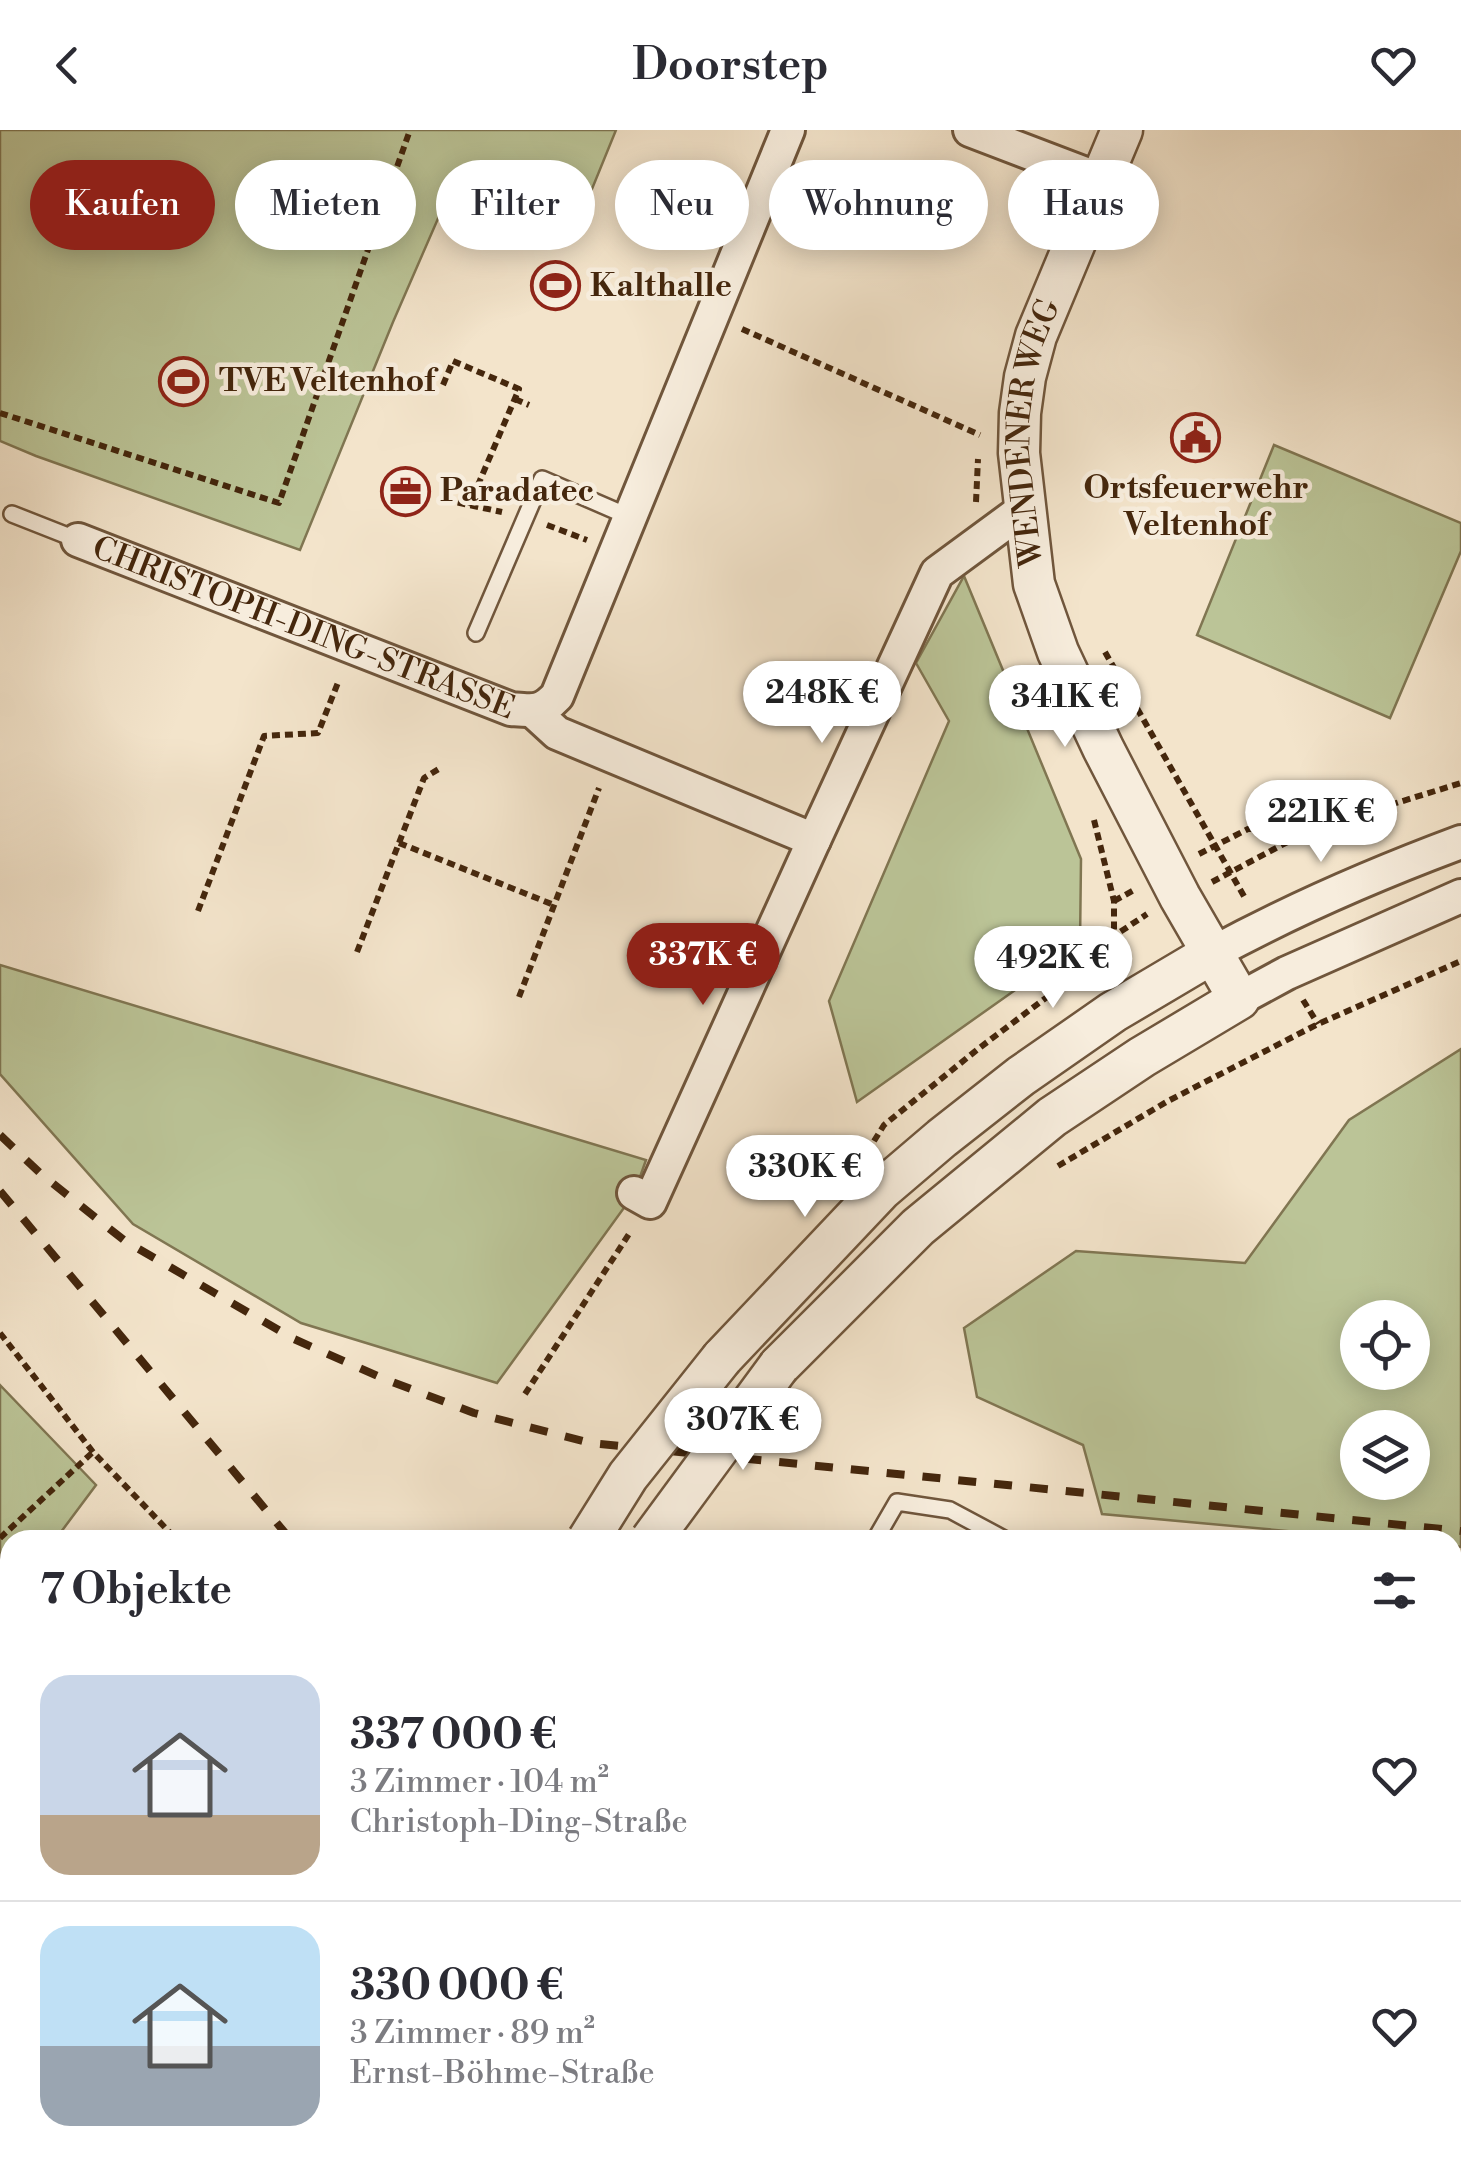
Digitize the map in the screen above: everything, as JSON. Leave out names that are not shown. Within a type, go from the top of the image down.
[{"type":"street","name":"CHRISTOPH-DING-STRASSE","points":[[78,540],[512,709],[533,711],[546,707],[557,696],[788,130]]},
{"type":"street","points":[[970,130],[1049,160]]},
{"type":"street","name":"WENDENER WEG","points":[[1109,160],[1122,130]]},
{"type":"street","name":"WENDENER WEG","points":[[1072,250],[1036,336],[1020,413],[1019,453],[1034,584],[1058,652],[1103,748],[1239,999]]},
{"type":"street","points":[[642,1198],[937,573],[1024,509]]},
{"type":"street","name":"CHRISTOPH-DING-STRASSE","points":[[533,711],[557,732],[814,840]]},
{"type":"street","points":[[594,1530],[628,1476],[722,1358],[881,1190],[942,1138],[1021,1076],[1098,1023],[1212,954],[1262,926],[1386,870],[1461,842]]},
{"type":"street","points":[[658,1530],[779,1366],[918,1227],[1052,1116],[1286,973],[1461,896]]},
{"type":"lane","points":[[476,633],[542,479],[630,518]]},
{"type":"lane","points":[[12,514],[78,540]]},
{"type":"lane","points":[[881,1530],[897,1502],[950,1510],[987,1530]]},
{"type":"path","points":[[0,413],[279,503],[410,130]]},
{"type":"path","points":[[713,316],[980,436]]},
{"type":"path","points":[[443,385],[453,361],[519,389],[469,506]]},
{"type":"path","points":[[515,398],[529,404]]},
{"type":"path","points":[[1100,644],[1262,926]]},
{"type":"path","points":[[198,911],[264,736],[318,734],[352,646]]},
{"type":"path","points":[[518,997],[612,756]]},
{"type":"path","points":[[357,952],[424,778],[442,767]]},
{"type":"path","points":[[1114,900],[1248,829],[1312,829],[1461,783]]},
{"type":"path","points":[[399,844],[554,905]]},
{"type":"path","points":[[1086,966],[1114,936]]},
{"type":"path","points":[[1056,1167],[1168,1101],[1318,1024],[1461,961]]},
{"type":"path","points":[[1286,973],[1318,1024]]},
{"type":"path","points":[[525,1394],[642,1198]]},
{"type":"path","points":[[0,1333],[93,1452],[167,1530]]},
{"type":"path","points":[[9,1530],[93,1452]]},
{"type":"green space","name":"TVE Veltenhof","points":[[0,130],[616,130],[595,182],[595,160],[436,160],[436,223],[300,550],[0,441]]},
{"type":"green space","points":[[1274,445],[1461,523],[1461,551],[1390,718],[1197,635]]},
{"type":"green space","points":[[964,576],[1081,859],[1080,944],[857,1102],[829,1001],[949,721],[916,663]]},
{"type":"green space","points":[[0,965],[646,1160],[634,1194],[497,1383],[301,1323],[133,1224],[0,1074]]},
{"type":"green space","points":[[1461,1049],[1461,1530],[1276,1530],[1102,1514],[1083,1445],[977,1397],[964,1328],[1076,1251],[1245,1263],[1349,1120]]},
{"type":"green space","points":[[0,1385],[96,1485],[62,1530],[0,1530]]},
{"type":"railway","points":[[0,1135],[41,1174],[125,1241],[294,1339],[474,1413],[591,1443],[1451,1530]]},
{"type":"railway","points":[[0,1191],[283,1530]]},
{"type":"place","name":"Kalthalle","points":[[555,286]]},
{"type":"place","name":"TVE Veltenhof","points":[[184,381]]},
{"type":"place","name":"Ortsfeuerwehr Veltenhof","points":[[1196,438]]},
{"type":"place","name":"Paradatec","points":[[405,491]]}]
